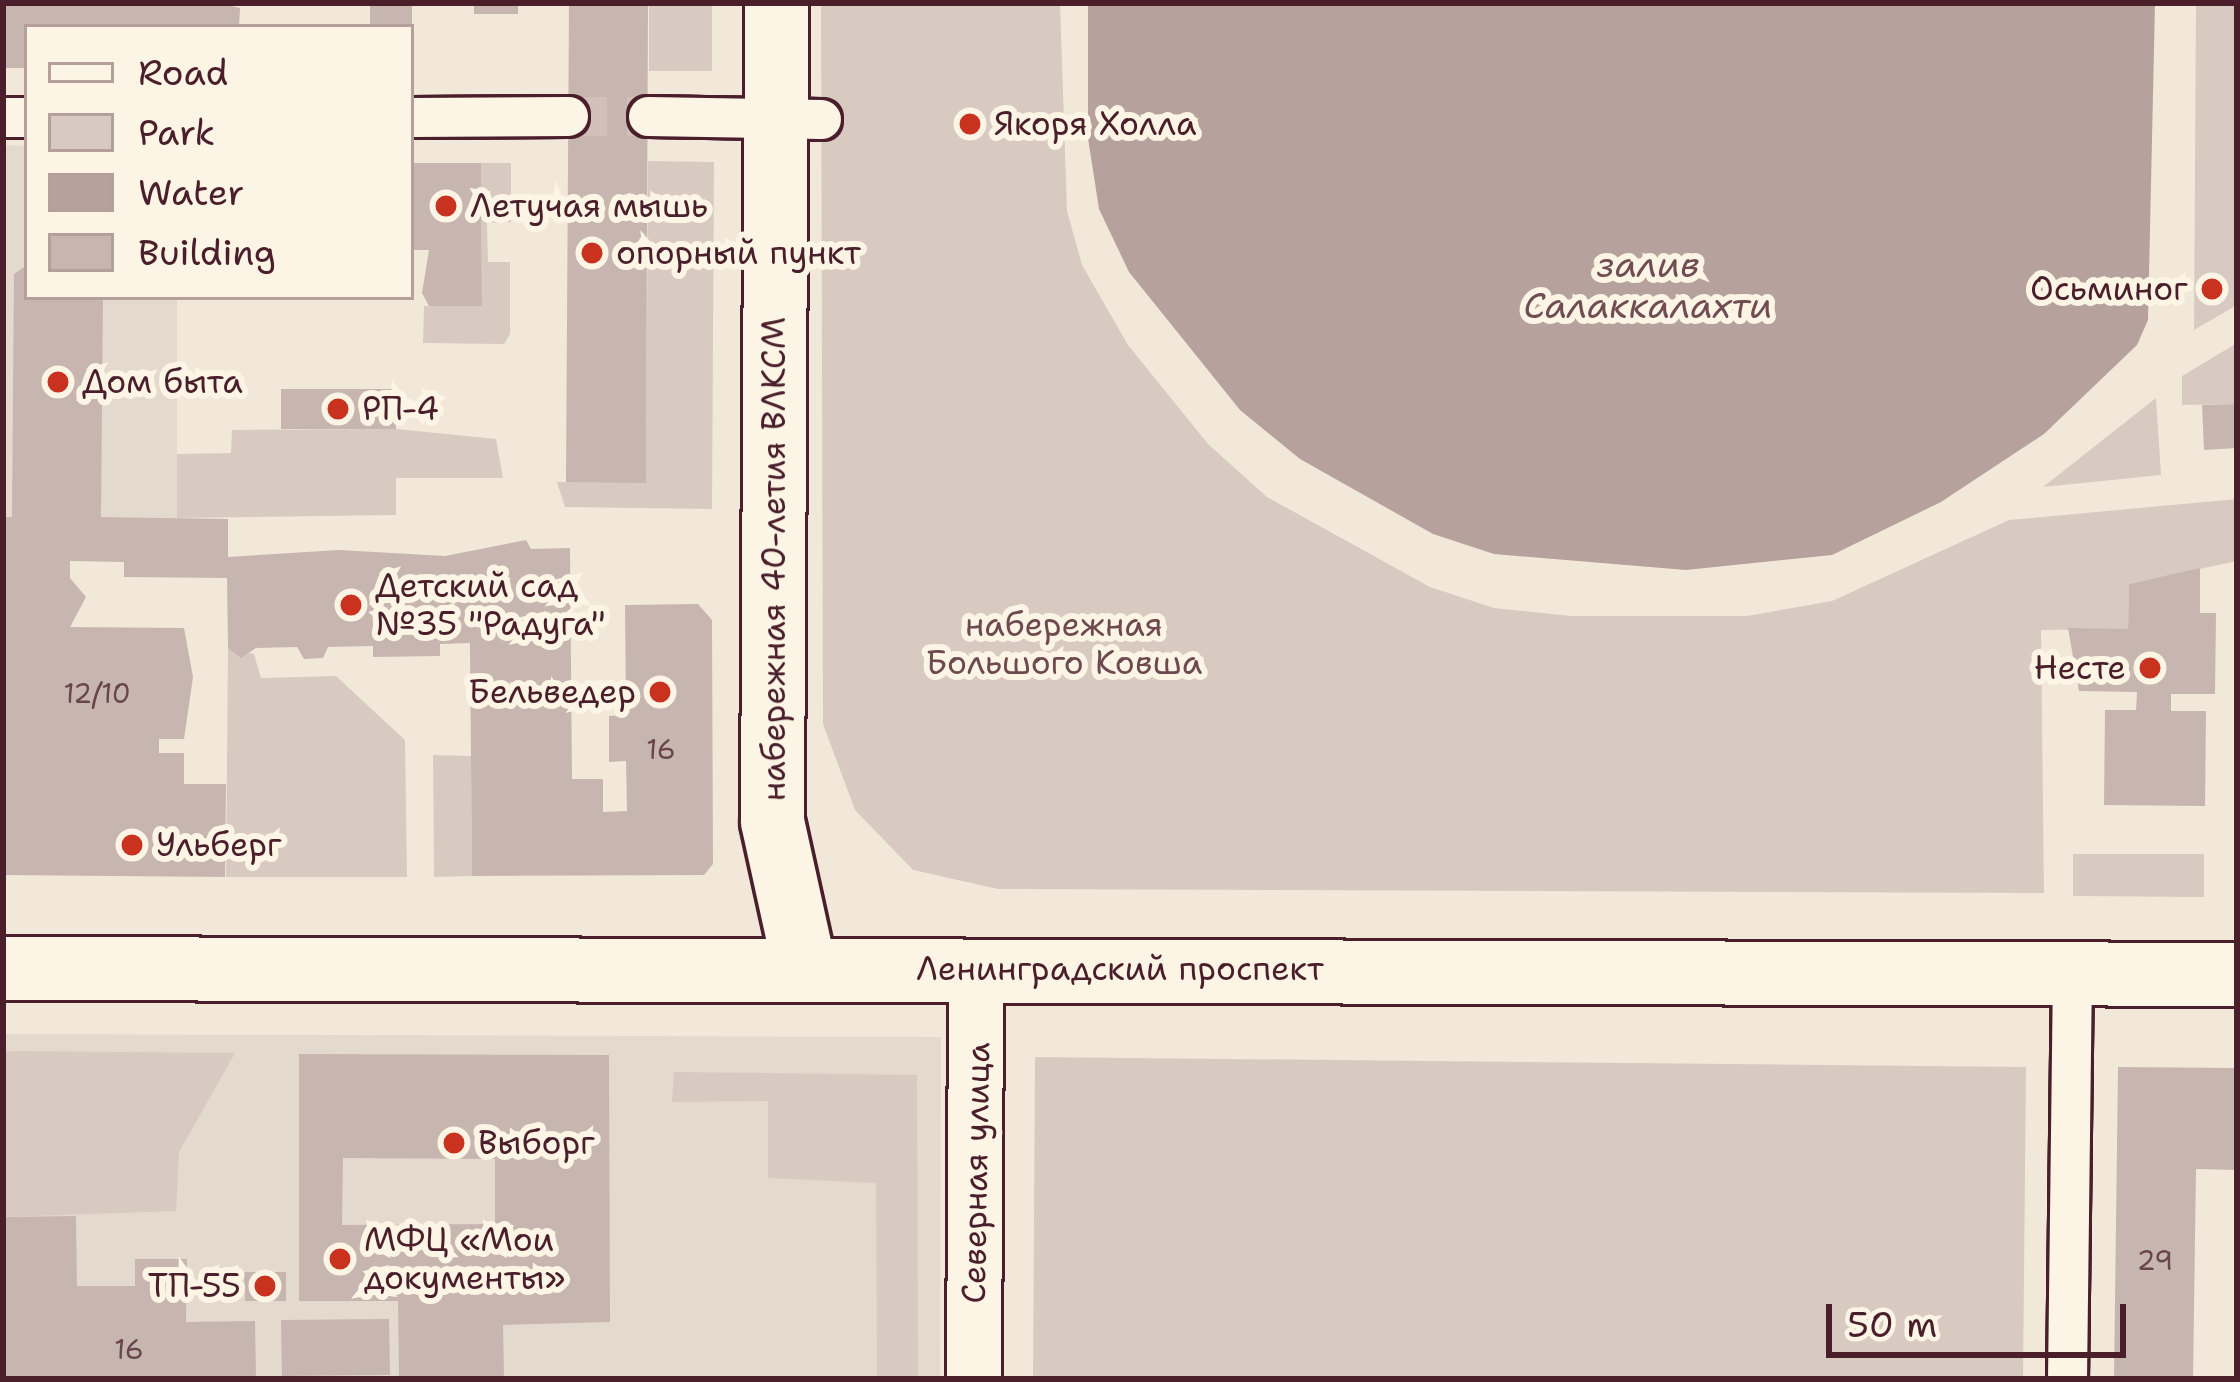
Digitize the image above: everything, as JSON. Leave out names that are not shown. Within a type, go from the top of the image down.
[{"type":"main road","name":"набережная 40-летия ВЛКСМ","points":[[776,3],[798,118],[772,821],[804,967]]},
{"type":"main road","name":"Ленинградский проспект","points":[[3,968],[2237,974]]},
{"type":"main road","name":"Северная улица","points":[[974,1379],[976,968]]},
{"type":"street","points":[[414,117],[568,116]]},
{"type":"street","points":[[648,116],[798,118]]},
{"type":"street","points":[[2067,1379],[2072,974]]},
{"type":"shaded area","points":[[3,145],[24,146],[24,300],[177,300],[177,518],[3,517]]},
{"type":"shaded area","points":[[3,1034],[941,1037],[940,1379],[3,1379]]},
{"type":"green space","points":[[649,3],[712,3],[712,71],[649,71]]},
{"type":"green space","name":"набережная Большого Ковша","points":[[821,3],[1060,3],[1067,211],[1082,265],[1128,345],[1208,444],[1267,497],[1430,587],[1494,608],[1571,616],[1747,616],[1832,601],[2009,520],[2237,499],[2237,561],[2129,584],[2128,629],[2041,630],[2044,893],[998,889],[913,870],[855,810],[823,724]]},
{"type":"green space","points":[[2196,3],[2237,3],[2237,305],[2194,330]]},
{"type":"green space","points":[[648,161],[714,162],[712,509],[565,507],[557,482],[646,482]]},
{"type":"green space","points":[[481,163],[511,163],[511,222],[487,223],[488,262],[510,262],[510,334],[504,344],[423,343],[424,306],[482,306]]},
{"type":"green space","points":[[2237,343],[2237,404],[2182,405],[2182,376]]},
{"type":"green space","points":[[2156,398],[2161,475],[2043,487]]},
{"type":"green space","points":[[396,429],[496,439],[503,478],[396,478],[396,515],[177,518],[177,454],[231,453],[232,430]]},
{"type":"green space","points":[[228,648],[254,654],[261,678],[336,676],[405,740],[407,877],[226,877]]},
{"type":"green space","points":[[433,755],[471,756],[472,876],[434,877]]},
{"type":"green space","points":[[2073,854],[2204,854],[2204,897],[2073,896]]},
{"type":"green space","points":[[3,1051],[235,1053],[179,1152],[176,1211],[3,1217]]},
{"type":"green space","points":[[1035,1057],[2026,1067],[2023,1379],[1033,1379]]},
{"type":"green space","points":[[674,1072],[917,1075],[918,1379],[877,1379],[876,1183],[768,1178],[768,1101],[672,1102]]},
{"type":"water","name":"залив Салаккалахти","points":[[1088,3],[2155,3],[2148,320],[2137,345],[2044,434],[1941,502],[1832,555],[1686,570],[1494,554],[1433,534],[1300,459],[1240,410],[1129,272],[1099,209],[1088,138]]},
{"type":"building","points":[[3,3],[220,3],[240,8],[239,24],[24,24],[24,68],[3,68]]},
{"type":"building","points":[[370,3],[412,3],[412,24],[370,24]]},
{"type":"building","points":[[474,3],[518,3],[518,14],[474,14]]},
{"type":"building","points":[[569,3],[648,3],[646,483],[566,482]]},
{"type":"building","name":"Летучая мышь","points":[[414,163],[481,163],[482,306],[429,306],[422,293],[429,250],[414,250]]},
{"type":"building","points":[[24,267],[24,300],[103,300],[101,517],[228,519],[228,557],[339,550],[445,556],[526,540],[531,549],[570,548],[572,779],[603,779],[603,812],[627,811],[626,761],[609,762],[609,716],[626,715],[625,605],[698,604],[712,620],[713,864],[704,875],[472,876],[470,643],[440,644],[440,656],[373,657],[373,646],[328,647],[323,658],[304,659],[297,647],[256,648],[241,658],[228,648],[227,578],[124,577],[124,562],[70,561],[70,578],[86,597],[70,627],[184,628],[193,677],[184,739],[159,739],[159,753],[184,753],[184,784],[226,784],[225,877],[3,875],[3,517],[12,517],[14,274]]},
{"type":"building","name":"РП-4","points":[[281,389],[395,389],[396,429],[281,429]]},
{"type":"building","points":[[2237,404],[2237,448],[2204,450],[2202,405]]},
{"type":"building","points":[[2200,568],[2200,613],[2216,613],[2215,694],[2171,694],[2171,711],[2206,711],[2205,806],[2104,805],[2105,710],[2136,710],[2137,692],[2079,691],[2068,628],[2128,629],[2129,584]]},
{"type":"building","points":[[299,1054],[609,1055],[610,1322],[503,1325],[504,1379],[399,1379],[398,1301],[299,1301]],"holes":[[[343,1158],[495,1159],[495,1224],[342,1225]]]},
{"type":"building","points":[[2118,1067],[2237,1068],[2237,1170],[2196,1169],[2193,1379],[2114,1379]]},
{"type":"building","points":[[76,1216],[77,1286],[135,1286],[135,1259],[187,1259],[186,1322],[255,1321],[256,1378],[3,1379],[3,1217]]},
{"type":"building","name":"ТП-55","points":[[244,1272],[286,1272],[286,1301],[245,1301]]},
{"type":"building","points":[[389,1319],[390,1375],[282,1376],[281,1320]]},
{"type":"tunnel","points":[[568,116],[648,116]]},
{"type":"place","name":"Якоря Холла","points":[[970,124]]},
{"type":"place","name":"Летучая мышь","points":[[446,206]]},
{"type":"place","name":"опорный пункт","points":[[592,253]]},
{"type":"place","name":"Осьминог","points":[[2212,289]]},
{"type":"place","name":"Дом быта","points":[[58,382]]},
{"type":"place","name":"РП-4","points":[[338,409]]},
{"type":"place","name":"Детский сад №35 \"Радуга\"","points":[[351,605]]},
{"type":"place","name":"Несте","points":[[2150,668]]},
{"type":"place","name":"Бельведер","points":[[660,692]]},
{"type":"place","name":"Ульберг","points":[[132,845]]},
{"type":"place","name":"Выборг","points":[[454,1143]]},
{"type":"place","name":"МФЦ «Мои документы»","points":[[340,1259]]},
{"type":"place","name":"ТП-55","points":[[265,1286]]}]
